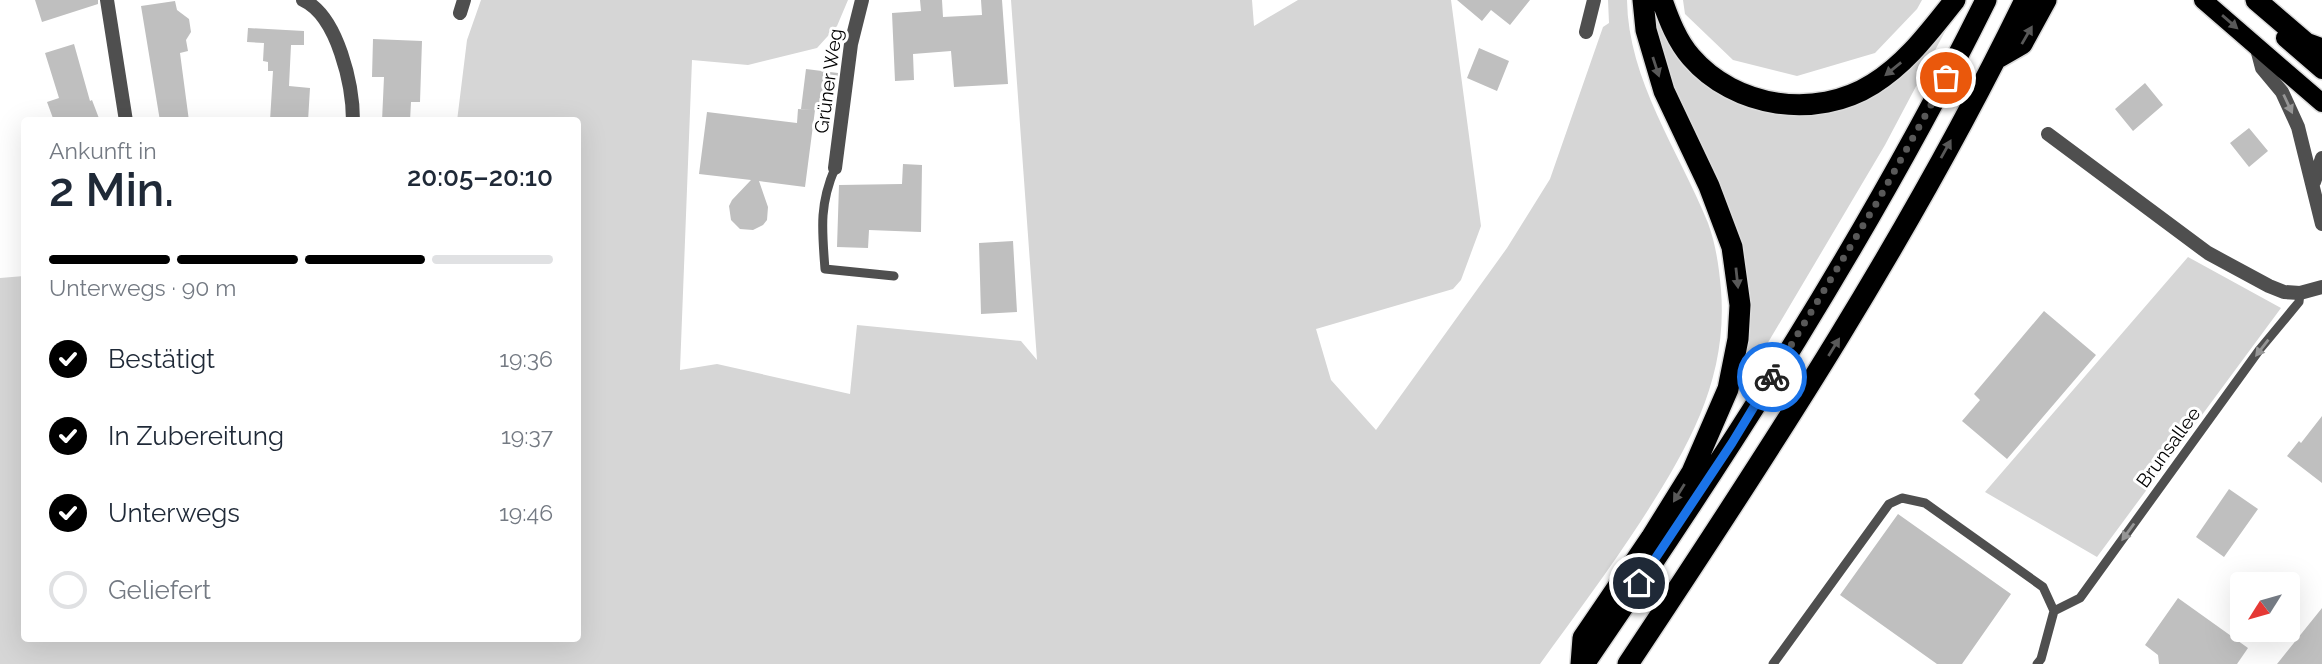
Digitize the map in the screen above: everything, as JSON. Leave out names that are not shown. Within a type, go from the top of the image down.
[{"type":"highway","points":[[1583,664],[1583,638],[1651,538],[1698,460],[1728,388],[1738,339],[1740,305],[1732,247],[1709,186],[1664,91],[1646,30],[1643,0]]},
{"type":"highway","points":[[1662,0],[1679,40],[1706,72],[1740,92],[1763,101],[1805,106],[1829,102],[1872,85],[1908,57],[1955,0]]},
{"type":"highway","points":[[1583,664],[1667,543],[1745,423],[1879,199],[1986,0]]},
{"type":"highway","points":[[1629,664],[1759,468],[1857,311],[1996,59],[2025,0]]},
{"type":"highway","points":[[1996,59],[2022,44],[2046,0]]},
{"type":"highway","points":[[2256,0],[2306,43],[2322,49]]},
{"type":"main road","points":[[2203,0],[2322,103]]},
{"type":"main road","points":[[2244,0],[2322,70]]},
{"type":"street","points":[[107,0],[125,117]]},
{"type":"street","points":[[303,0],[316,6],[339,47],[353,96],[353,117]]},
{"type":"street","name":"Grüner Weg","points":[[835,168],[851,44],[862,0]]},
{"type":"street","points":[[1586,32],[1594,0]]},
{"type":"street","points":[[2256,45],[2262,68],[2282,92],[2298,127],[2322,224]]},
{"type":"street","points":[[2048,134],[2208,253],[2284,292],[2300,293],[2322,287]]},
{"type":"street","points":[[2314,184],[2322,158]]},
{"type":"lane","points":[[835,168],[825,191],[822,230],[825,269],[894,276]]},
{"type":"lane","name":"Brunsallee","points":[[2054,611],[2080,598],[2260,349],[2299,302],[2300,293]]},
{"type":"lane","points":[[1773,664],[1889,504],[1902,498],[1925,503],[2043,587],[2054,611],[2041,662]]},
{"type":"shaded area","points":[[481,0],[848,0],[837,26],[817,48],[748,65],[692,60],[680,370],[717,364],[850,394],[857,325],[1021,341],[1037,360],[1011,0],[1252,0],[1254,26],[1298,0],[1451,0],[1481,226],[1461,280],[1453,289],[1316,329],[1331,380],[1376,430],[1507,248],[1550,179],[1603,27],[1609,23],[1608,0],[1627,0],[1630,30],[1645,87],[1708,223],[1715,248],[1722,323],[1711,383],[1689,440],[1658,494],[1540,664],[0,664],[0,278],[21,276],[21,642],[581,642],[581,117],[457,117],[467,40]]},
{"type":"shaded area","points":[[1656,0],[1693,70],[1819,110],[1950,22],[1885,145],[1734,400],[1745,316],[1670,85],[1650,13]]},
{"type":"shaded area","points":[[1683,0],[1922,0],[1917,9],[1875,53],[1797,76],[1733,60],[1685,14]]},
{"type":"shaded area","points":[[2188,257],[2281,308],[2097,557],[1985,492]]},
{"type":"building","points":[[35,0],[98,0],[98,4],[42,22]]},
{"type":"building","points":[[920,0],[942,0],[943,17],[982,15],[981,0],[1002,0],[1008,84],[954,87],[951,51],[913,54],[914,80],[895,81],[892,13],[921,11]]},
{"type":"building","points":[[1457,0],[1530,0],[1510,25],[1491,10],[1482,21]]},
{"type":"building","points":[[175,1],[177,10],[189,19],[191,32],[186,40],[188,51],[180,53],[188,117],[159,117],[141,6]]},
{"type":"building","points":[[248,28],[304,31],[304,45],[291,45],[289,86],[310,88],[308,117],[270,117],[273,71],[268,71],[268,62],[263,61],[264,43],[247,42]]},
{"type":"building","points":[[373,39],[422,41],[420,102],[411,102],[410,117],[382,117],[384,77],[372,77]]},
{"type":"building","points":[[74,44],[90,101],[92,100],[98,117],[53,117],[47,102],[59,98],[45,53]]},
{"type":"building","points":[[1479,48],[1509,61],[1497,91],[1467,78]]},
{"type":"building","points":[[806,69],[838,73],[832,113],[815,110],[805,187],[759,181],[768,207],[767,220],[753,230],[740,229],[731,220],[729,206],[751,180],[699,174],[707,112],[797,123],[798,109],[813,110],[801,109]]},
{"type":"building","points":[[2145,83],[2163,105],[2133,131],[2115,109]]},
{"type":"building","points":[[2249,128],[2268,151],[2249,167],[2230,143]]},
{"type":"building","points":[[903,164],[922,165],[921,232],[869,230],[868,248],[837,247],[839,185],[902,184]]},
{"type":"building","points":[[1013,241],[1017,312],[981,314],[979,243]]},
{"type":"building","points":[[2044,311],[2096,355],[2007,459],[1962,421],[1980,400],[1974,394]]},
{"type":"building","points":[[2322,416],[2322,483],[2287,456]]},
{"type":"building","points":[[2229,489],[2258,509],[2224,557],[2196,537]]},
{"type":"building","points":[[1898,514],[2011,594],[1962,664],[1937,664],[1840,595]]},
{"type":"building","points":[[2178,598],[2230,635],[2230,642],[2240,642],[2248,648],[2237,664],[2159,664],[2158,655],[2145,645]]},
{"type":"building","points":[[2322,608],[2322,664],[2277,664],[2295,642],[2300,642],[2300,635]]},
{"type":"way so far","points":[[1772,377],[1879,199],[1946,78]]},
{"type":"route","points":[[1639,583],[1732,443],[1772,377]]}]
